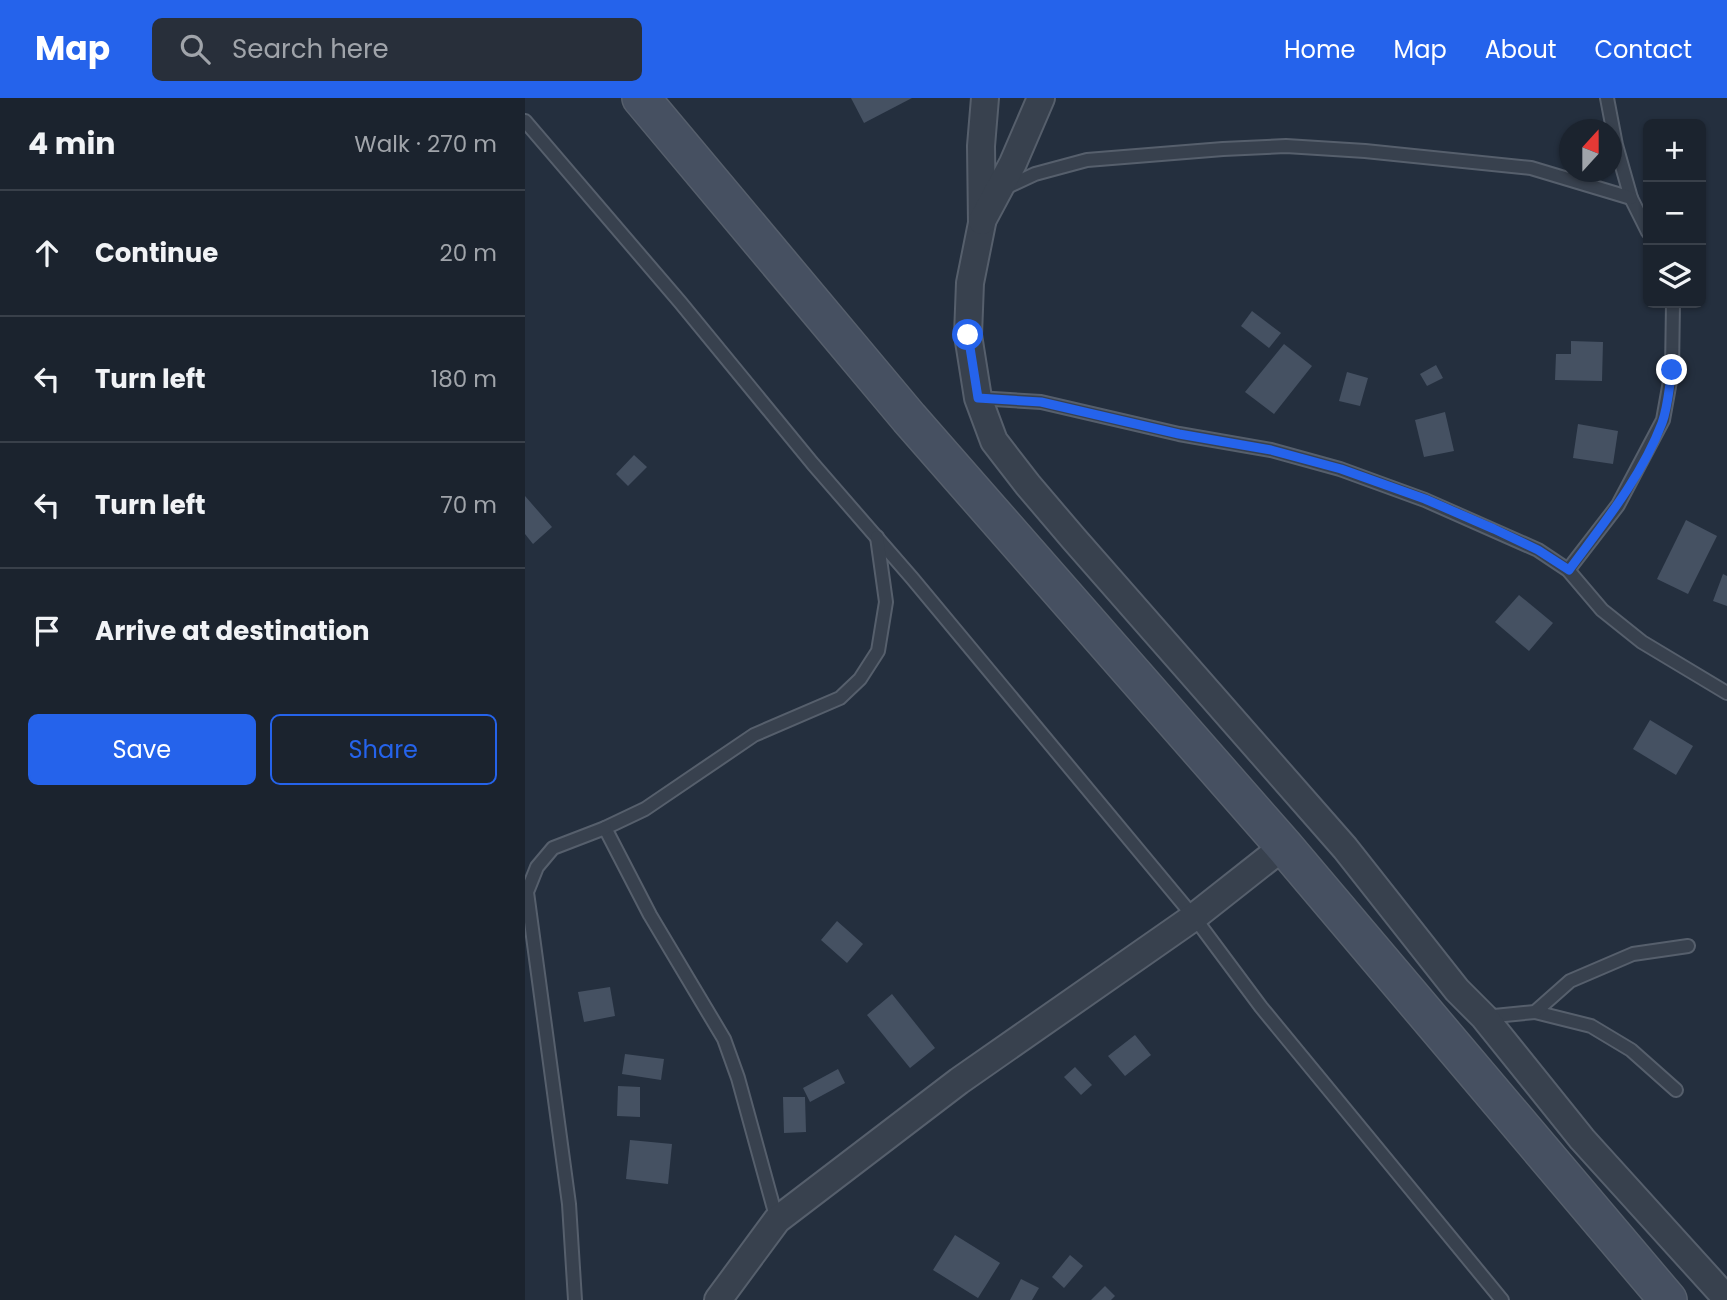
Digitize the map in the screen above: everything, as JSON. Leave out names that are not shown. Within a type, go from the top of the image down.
[{"type":"main road","points":[[641,98],[909,418],[1285,846],[1668,1300]]},
{"type":"street","points":[[985,98],[981,146],[982,223],[970,283],[968,335],[978,398],[994,441],[1028,485],[1345,848],[1457,990],[1484,1017],[1582,1139],[1727,1299]]},
{"type":"street","points":[[982,223],[1041,98]]},
{"type":"street","points":[[718,1300],[777,1220],[960,1081],[1194,917],[1285,846]]},
{"type":"lane","points":[[1607,98],[1616,145],[1631,198],[1643,222]]},
{"type":"lane","points":[[525,121],[532,136],[877,537],[1194,917],[1261,1007],[1502,1300]]},
{"type":"lane","points":[[999,191],[1035,174],[1087,160],[1286,146],[1531,168],[1631,198]]},
{"type":"lane","points":[[1569,570],[1618,505],[1663,421],[1672,370],[1673,308]]},
{"type":"lane","points":[[978,398],[1041,402],[1179,434],[1271,450],[1341,469],[1425,499],[1538,550],[1569,570],[1602,610],[1642,642],[1727,693]]},
{"type":"lane","points":[[575,1300],[569,1204],[527,892],[537,867],[553,848],[645,809],[754,735],[839,698],[860,679],[878,651],[885,602],[877,537]]},
{"type":"lane","points":[[605,828],[650,915],[724,1038],[738,1078],[777,1220]]},
{"type":"lane","points":[[1535,1012],[1570,981],[1633,954],[1688,946]]},
{"type":"lane","points":[[1484,1017],[1535,1012],[1591,1026],[1630,1050],[1676,1090]]},
{"type":"building","points":[[851,98],[912,98],[864,123]]},
{"type":"building","points":[[1252,311],[1281,333],[1269,348],[1241,326]]},
{"type":"building","points":[[1571,341],[1603,342],[1602,381],[1555,380],[1556,354],[1571,354]]},
{"type":"building","points":[[1284,344],[1312,366],[1274,414],[1245,392]]},
{"type":"building","points":[[1436,365],[1443,378],[1427,386],[1420,374]]},
{"type":"building","points":[[1347,372],[1368,378],[1360,406],[1339,401]]},
{"type":"building","points":[[1445,412],[1454,451],[1424,457],[1415,420]]},
{"type":"building","points":[[1578,424],[1618,431],[1613,464],[1573,458]]},
{"type":"building","points":[[634,455],[647,467],[628,486],[616,474]]},
{"type":"building","points":[[525,496],[552,527],[533,544],[525,534]]},
{"type":"building","points":[[1686,520],[1717,536],[1688,594],[1657,579]]},
{"type":"building","points":[[1723,574],[1727,576],[1727,606],[1713,601]]},
{"type":"building","points":[[1519,595],[1553,623],[1529,651],[1495,622]]},
{"type":"building","points":[[1650,720],[1693,746],[1676,775],[1633,749]]},
{"type":"building","points":[[837,921],[863,944],[847,963],[821,940]]},
{"type":"building","points":[[610,987],[615,1016],[584,1022],[578,992]]},
{"type":"building","points":[[892,994],[935,1048],[910,1068],[867,1015]]},
{"type":"building","points":[[1135,1035],[1151,1055],[1125,1076],[1108,1056]]},
{"type":"building","points":[[625,1054],[664,1059],[661,1080],[622,1074]]},
{"type":"building","points":[[1075,1067],[1092,1085],[1081,1095],[1064,1077]]},
{"type":"building","points":[[838,1069],[845,1083],[810,1102],[803,1088]]},
{"type":"building","points":[[618,1086],[640,1087],[640,1117],[617,1116]]},
{"type":"building","points":[[783,1097],[805,1097],[806,1132],[784,1133]]},
{"type":"building","points":[[630,1140],[672,1144],[668,1184],[626,1179]]},
{"type":"building","points":[[955,1235],[1000,1263],[978,1298],[933,1270]]},
{"type":"building","points":[[1070,1255],[1083,1266],[1064,1288],[1052,1277]]},
{"type":"building","points":[[1021,1279],[1039,1288],[1032,1300],[1010,1300]]},
{"type":"building","points":[[1105,1286],[1115,1296],[1111,1300],[1091,1300]]},
{"type":"route","points":[[968,335],[978,398],[1041,402],[1179,434],[1271,450],[1341,469],[1425,499],[1494,529],[1538,550],[1569,570],[1618,505],[1652,445],[1663,421],[1672,370]]}]
